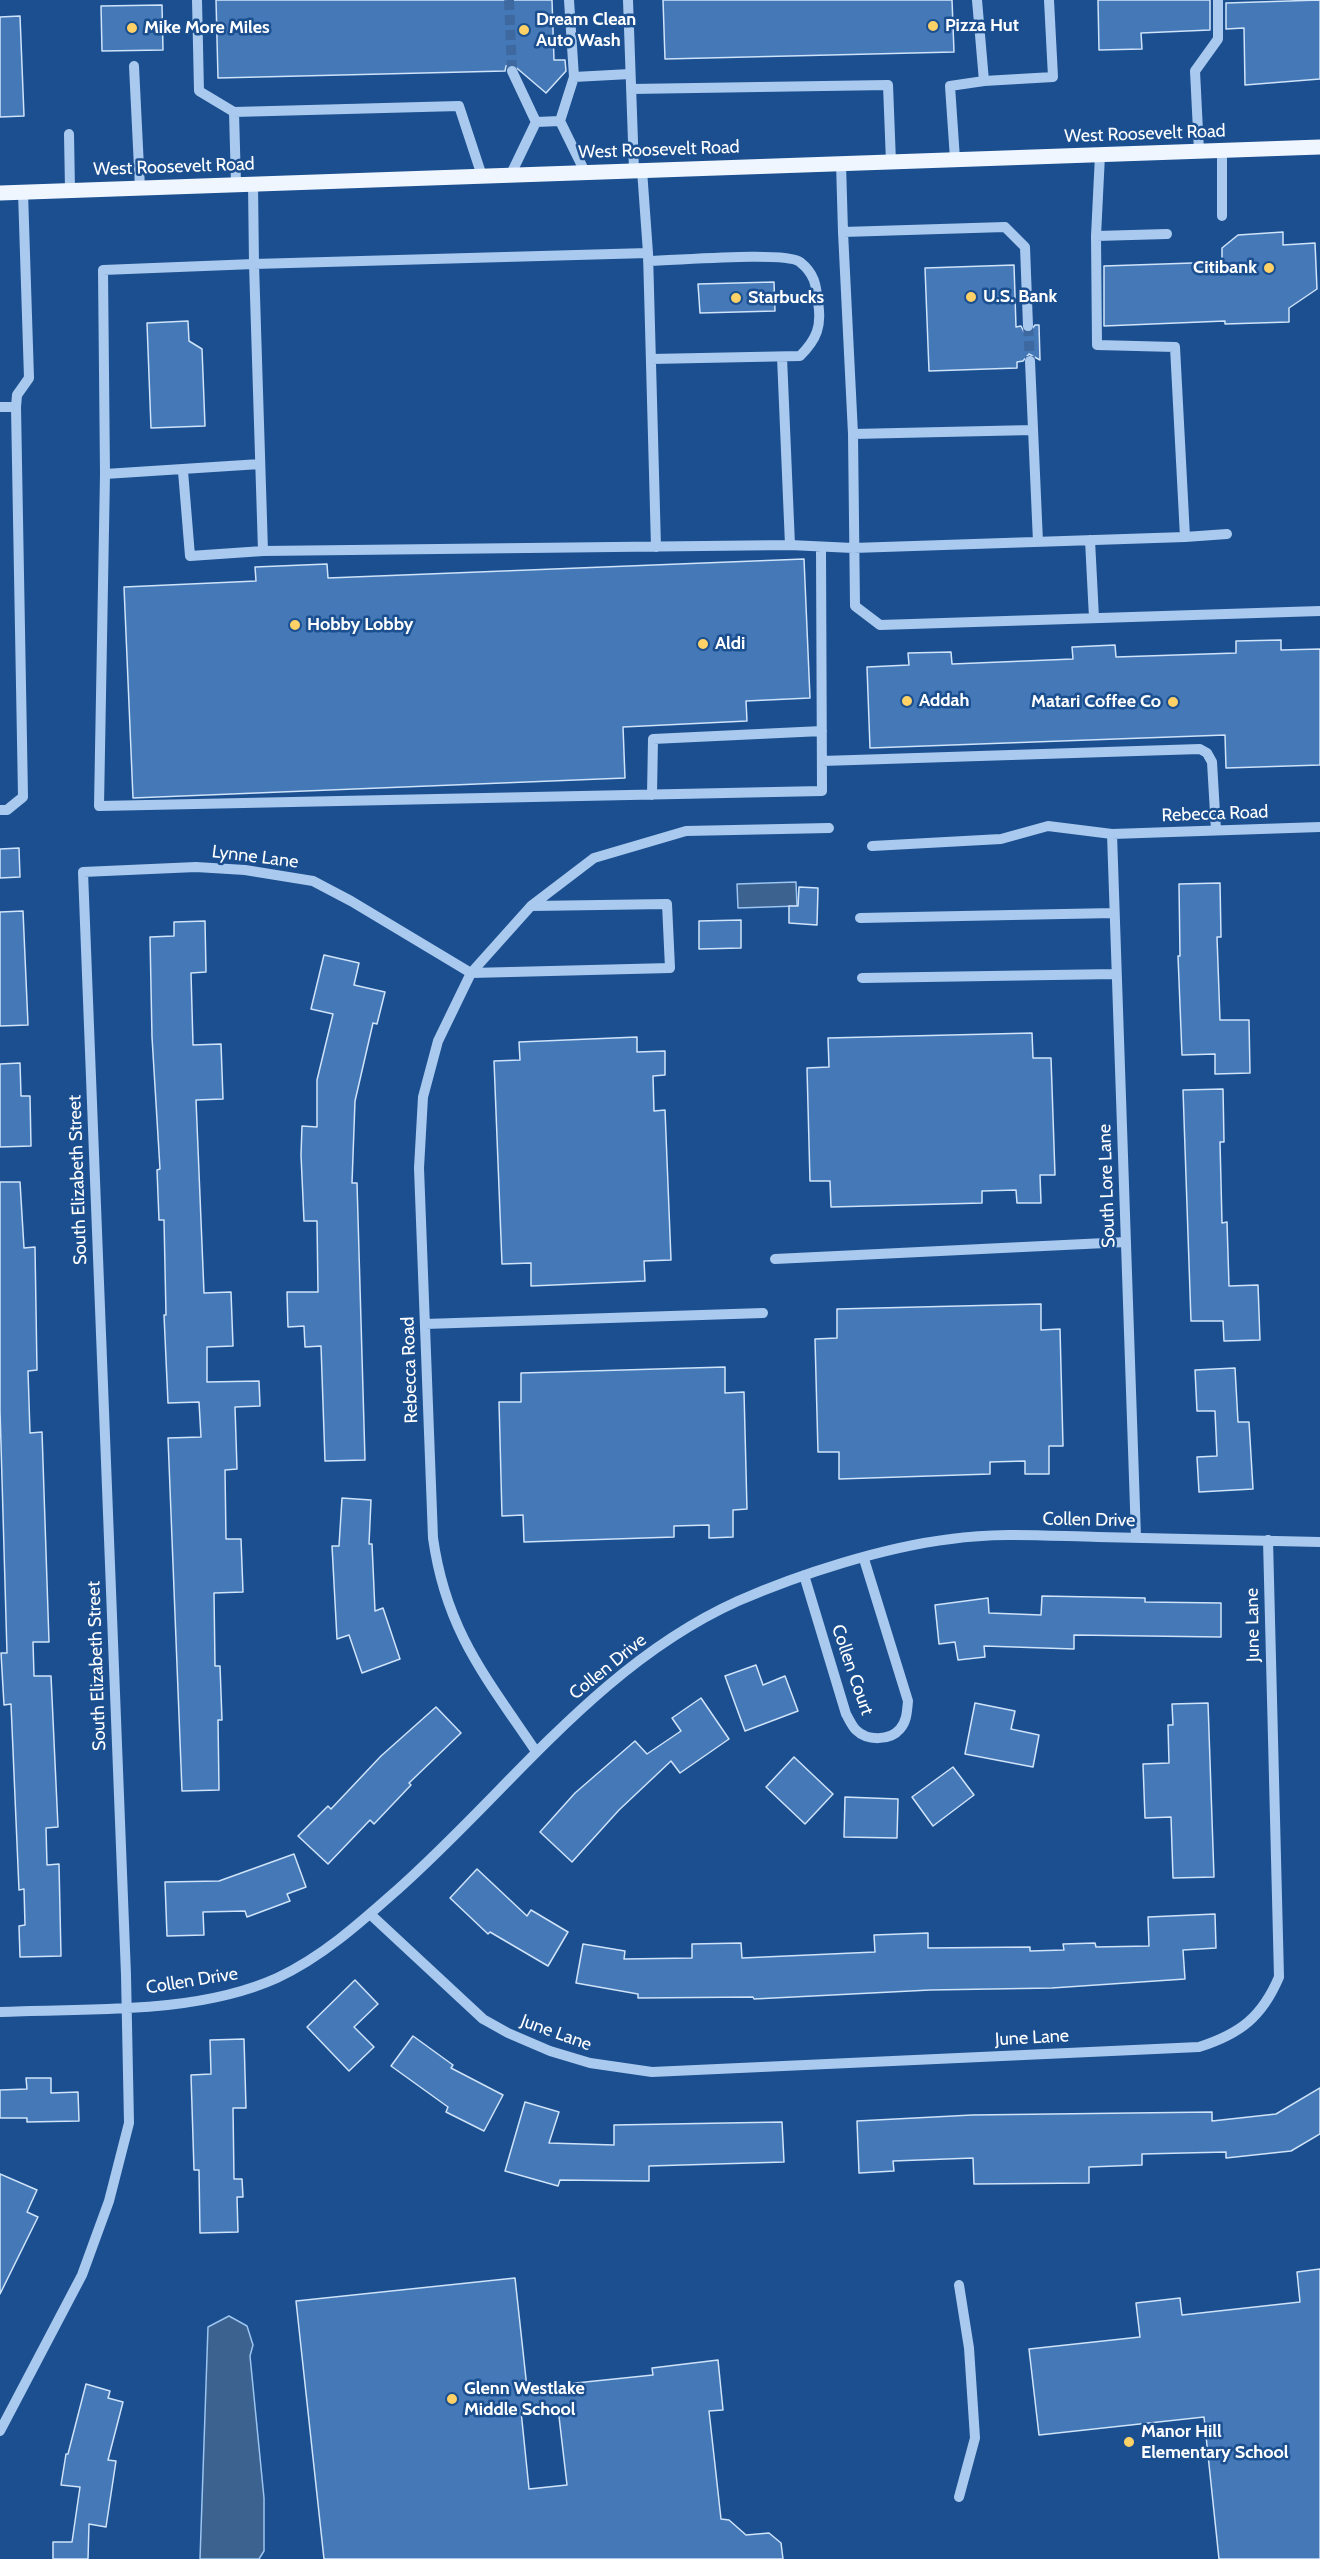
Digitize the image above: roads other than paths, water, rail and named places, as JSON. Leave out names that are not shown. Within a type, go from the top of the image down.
[{"type":"main road","name":"West Roosevelt Road","points":[[0,193],[1320,147]]},
{"type":"street","points":[[197,0],[200,91],[234,112],[459,106],[482,176]]},
{"type":"street","points":[[569,0],[573,77],[560,121],[585,172]]},
{"type":"street","points":[[628,0],[631,89],[648,257],[656,546]]},
{"type":"street","points":[[977,0],[984,81]]},
{"type":"street","points":[[955,159],[950,86],[984,81],[1053,77],[1049,0]]},
{"type":"street","points":[[1199,151],[1195,71],[1218,39],[1218,0]]},
{"type":"street","points":[[134,66],[140,188]]},
{"type":"street","points":[[512,71],[536,122]]},
{"type":"street","points":[[573,77],[630,74]]},
{"type":"street","points":[[631,89],[888,85],[891,162]]},
{"type":"street","points":[[234,112],[236,184]]},
{"type":"street","points":[[536,122],[560,121]]},
{"type":"street","points":[[511,174],[536,122]]},
{"type":"street","points":[[69,134],[70,190]]},
{"type":"street","points":[[1222,150],[1222,216]]},
{"type":"street","points":[[1100,154],[1096,236],[1097,345],[1175,347],[1185,537]]},
{"type":"street","points":[[841,163],[853,434],[855,606],[880,625],[1320,611]]},
{"type":"street","points":[[253,184],[263,551]]},
{"type":"street","points":[[0,810],[6,810],[23,797],[16,407],[17,395],[29,378],[23,192]]},
{"type":"street","points":[[843,232],[1005,227],[1025,247],[1028,326]]},
{"type":"street","points":[[1096,236],[1167,234]]},
{"type":"street","points":[[651,359],[800,356],[814,343],[819,323],[814,276],[798,260],[766,257],[254,264],[103,270],[105,474],[99,806],[822,791],[821,548]]},
{"type":"street","points":[[782,357],[790,545]]},
{"type":"street","points":[[1030,361],[1038,542]]},
{"type":"street","points":[[0,407],[16,407]]},
{"type":"street","points":[[853,434],[1033,430]]},
{"type":"street","points":[[105,474],[183,471],[260,464]]},
{"type":"street","points":[[183,471],[190,556],[263,551],[656,546],[790,545],[853,548],[1227,534]]},
{"type":"street","points":[[1090,540],[1094,618]]},
{"type":"street","points":[[652,795],[653,739],[822,731]]},
{"type":"street","points":[[822,761],[1200,749],[1207,753],[1212,762],[1216,830]]},
{"type":"street","name":"Rebecca Road","points":[[872,846],[1001,839],[1048,826],[1112,834],[1320,827]]},
{"type":"street","name":"Rebecca Road","points":[[535,1750],[471,1657],[444,1596],[433,1538],[420,1122],[429,1069],[438,1041],[471,973],[531,906],[594,858],[686,831],[829,828]]},
{"type":"street","name":"South Lore Lane","points":[[1112,834],[1136,1538]]},
{"type":"street","name":"Lynne Lane","points":[[83,872],[195,867],[245,870],[313,881],[351,901],[471,973]]},
{"type":"street","name":"South Elizabeth Street","points":[[0,2431],[82,2275],[109,2201],[129,2123],[127,2007],[83,872]]},
{"type":"street","points":[[471,973],[670,969],[667,904],[531,906]]},
{"type":"street","points":[[860,918],[1114,913]]},
{"type":"street","points":[[862,978],[1116,974]]},
{"type":"street","points":[[775,1259],[1126,1242]]},
{"type":"street","points":[[425,1324],[763,1313]]},
{"type":"street","name":"Collen Drive","points":[[0,2012],[167,2005],[245,1989],[277,1977],[333,1944],[370,1914],[441,1851],[535,1750],[610,1683],[663,1645],[736,1602],[804,1575],[922,1543],[956,1538],[1012,1535],[1320,1542]]},
{"type":"street","name":"June Lane","points":[[370,1914],[483,2019],[508,2033],[550,2051],[590,2063],[622,2069],[652,2072],[1199,2047],[1228,2038],[1253,2018],[1269,1998],[1279,1977],[1268,1540]]},
{"type":"street","name":"Collen Court","points":[[804,1575],[846,1714],[856,1730],[870,1738],[886,1738],[900,1730],[907,1716],[908,1701],[864,1559]]},
{"type":"street","points":[[959,2285],[969,2348],[975,2438],[959,2497]]},
{"type":"water","points":[[796,882],[797,906],[738,908],[737,884]]},
{"type":"water","points":[[229,2316],[247,2326],[253,2345],[250,2356],[264,2498],[264,2551],[259,2559],[200,2559],[208,2327]]},
{"type":"tunnel","points":[[509,0],[512,71]]},
{"type":"tunnel","points":[[1028,326],[1030,361]]},
{"type":"place","name":"Pizza Hut","points":[[933,26]]},
{"type":"place","name":"Mike More Miles","points":[[132,28]]},
{"type":"place","name":"Dream Clean Auto Wash","points":[[524,30]]},
{"type":"place","name":"Citibank","points":[[1269,268]]},
{"type":"place","name":"U.S. Bank","points":[[971,297]]},
{"type":"place","name":"Starbucks","points":[[736,298]]},
{"type":"place","name":"Hobby Lobby","points":[[295,625]]},
{"type":"place","name":"Aldi","points":[[703,644]]},
{"type":"place","name":"Addah","points":[[907,701]]},
{"type":"place","name":"Matari Coffee Co","points":[[1173,702]]},
{"type":"place","name":"Glenn Westlake Middle School","points":[[452,2399]]},
{"type":"place","name":"Manor Hill Elementary School","points":[[1129,2442]]}]
